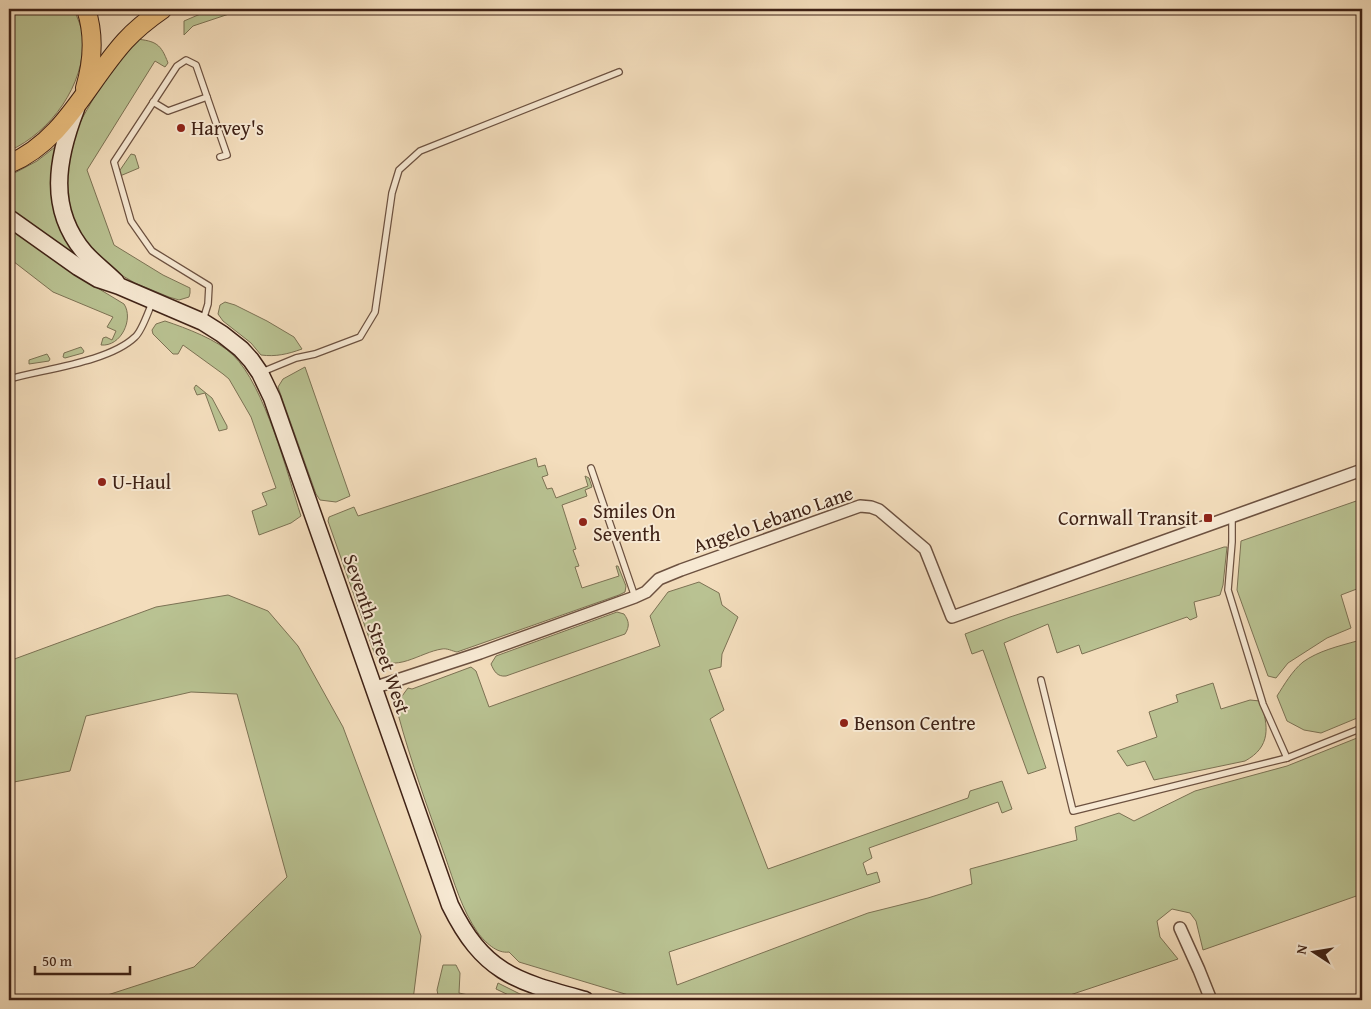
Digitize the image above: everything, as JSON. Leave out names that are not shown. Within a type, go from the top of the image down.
[{"type":"main road","points":[[79,102],[89,76],[93,50],[92,34],[86,9]]},
{"type":"main road","points":[[9,164],[37,148],[57,130],[125,41],[163,9]]},
{"type":"street","name":"Seventh Street West","points":[[79,102],[66,136],[61,156],[59,196],[65,219],[74,237],[86,254],[119,286]]},
{"type":"street","name":"Seventh Street West","points":[[9,218],[98,279],[203,322],[241,349],[260,373],[272,398],[450,905],[474,946],[489,961],[505,972],[527,983],[585,1000]]},
{"type":"street","name":"Angelo Lebano Lane","points":[[373,688],[635,597],[646,592],[659,579],[681,570],[860,506],[879,510],[926,549],[952,617],[1362,470]]},
{"type":"street","points":[[1180,928],[1211,1000]]},
{"type":"lane","points":[[203,322],[208,304],[209,286],[152,251],[131,221],[114,162],[177,66],[186,60],[196,65],[227,154],[220,157]]},
{"type":"lane","points":[[260,373],[296,358],[315,354],[360,337],[375,312],[392,193],[399,170],[420,151],[619,72]]},
{"type":"lane","points":[[153,102],[168,110],[207,97]]},
{"type":"lane","points":[[9,379],[79,362],[121,348],[137,336],[153,301]]},
{"type":"lane","points":[[591,468],[635,597]]},
{"type":"lane","points":[[1232,517],[1228,590],[1263,704],[1287,758]]},
{"type":"lane","points":[[1041,680],[1073,811],[1287,758],[1362,728]]},
{"type":"green space","points":[[9,9],[74,9],[83,38],[82,56],[78,73],[72,89],[62,105],[39,132],[9,151]]},
{"type":"green space","points":[[212,9],[244,9],[193,26],[184,35],[184,21]]},
{"type":"green space","points":[[136,39],[153,42],[157,45],[168,63],[165,67],[155,61],[87,170],[114,245],[163,275],[190,288],[189,297],[179,300],[135,283],[102,262],[81,237],[69,210],[64,179],[72,136],[100,87]]},
{"type":"green space","points":[[55,147],[52,165],[85,263],[9,208],[9,176],[37,161]]},
{"type":"green space","points":[[131,154],[135,155],[139,168],[120,176],[118,173]]},
{"type":"green space","points":[[9,223],[81,278],[124,304],[127,310],[127,317],[124,331],[120,337],[114,342],[101,345],[103,338],[106,337],[112,340],[116,331],[107,327],[113,317],[53,292],[9,258]]},
{"type":"green space","points":[[225,302],[267,321],[294,337],[302,349],[282,355],[261,355],[251,343],[223,321],[218,314],[220,305]]},
{"type":"green space","points":[[165,321],[219,344],[233,355],[245,369],[265,408],[274,431],[301,516],[291,523],[259,535],[252,511],[267,505],[262,493],[276,488],[251,417],[229,379],[183,345],[178,354],[173,354],[153,334],[152,330],[156,324]]},
{"type":"green space","points":[[81,347],[84,351],[83,353],[63,357],[64,353]]},
{"type":"green space","points":[[47,354],[50,359],[49,361],[29,364],[29,360]]},
{"type":"green space","points":[[305,367],[350,496],[336,502],[320,500],[316,494],[278,387],[283,379]]},
{"type":"green space","points":[[196,385],[212,398],[227,429],[219,431],[205,393],[197,395],[194,388]]},
{"type":"green space","points":[[536,458],[538,467],[545,465],[548,475],[542,477],[547,489],[552,488],[556,498],[588,486],[585,476],[589,478],[592,487],[585,490],[587,496],[562,505],[576,549],[573,550],[579,566],[575,567],[582,588],[619,576],[616,566],[618,566],[626,586],[625,592],[457,652],[442,649],[399,663],[382,661],[375,655],[328,521],[329,517],[354,507],[358,516]]},
{"type":"green space","points":[[1362,499],[1362,587],[1341,595],[1351,628],[1327,638],[1288,663],[1276,678],[1268,676],[1237,590],[1241,541]]},
{"type":"green space","points":[[1227,547],[1223,585],[1220,595],[1194,602],[1197,617],[1190,620],[1187,617],[1082,654],[1079,645],[1057,653],[1048,624],[1004,643],[1046,768],[1028,774],[983,650],[972,654],[965,634],[1010,617]]},
{"type":"green space","points":[[699,582],[719,593],[722,605],[738,617],[722,654],[721,667],[709,670],[724,710],[710,719],[768,869],[968,798],[970,791],[1002,781],[1012,809],[1002,813],[998,802],[869,848],[872,858],[863,863],[867,875],[877,872],[880,882],[669,952],[677,985],[868,913],[928,898],[972,884],[970,869],[1077,840],[1075,827],[1119,813],[1134,821],[1195,791],[1287,766],[1362,736],[1362,894],[1203,950],[1196,921],[1190,913],[1172,909],[1157,921],[1160,937],[1178,959],[1055,1000],[645,1000],[519,962],[509,952],[500,951],[484,940],[472,924],[463,905],[408,750],[398,714],[400,700],[408,688],[412,689],[471,667],[476,671],[489,707],[660,646],[650,616],[668,592]]},
{"type":"green space","points":[[228,595],[268,611],[298,646],[343,727],[421,936],[413,1000],[92,1000],[194,967],[287,877],[237,694],[191,692],[86,716],[70,771],[9,783],[9,661],[156,607]]},
{"type":"green space","points":[[617,612],[624,614],[628,621],[628,628],[625,634],[506,676],[498,674],[491,664],[496,656]]},
{"type":"green space","points":[[1357,641],[1362,657],[1362,716],[1321,733],[1304,730],[1287,721],[1277,696],[1295,670],[1303,662],[1315,655]]},
{"type":"green space","points":[[1213,683],[1221,709],[1250,700],[1260,701],[1265,719],[1266,735],[1260,749],[1245,761],[1154,780],[1145,761],[1127,766],[1117,751],[1157,737],[1149,712],[1178,702],[1176,695]]},
{"type":"green space","points":[[443,965],[456,965],[460,973],[459,993],[485,1000],[439,1000],[437,990]]},
{"type":"green space","points":[[498,983],[520,994],[542,1000],[519,1000],[496,989]]},
{"type":"place","name":"Harvey's","points":[[181,128]]},
{"type":"place","name":"U-Haul","points":[[102,482]]},
{"type":"place","name":"Cornwall Transit","points":[[1208,518]]},
{"type":"place","name":"Smiles On Seventh","points":[[583,522]]},
{"type":"place","name":"Benson Centre","points":[[844,723]]}]
